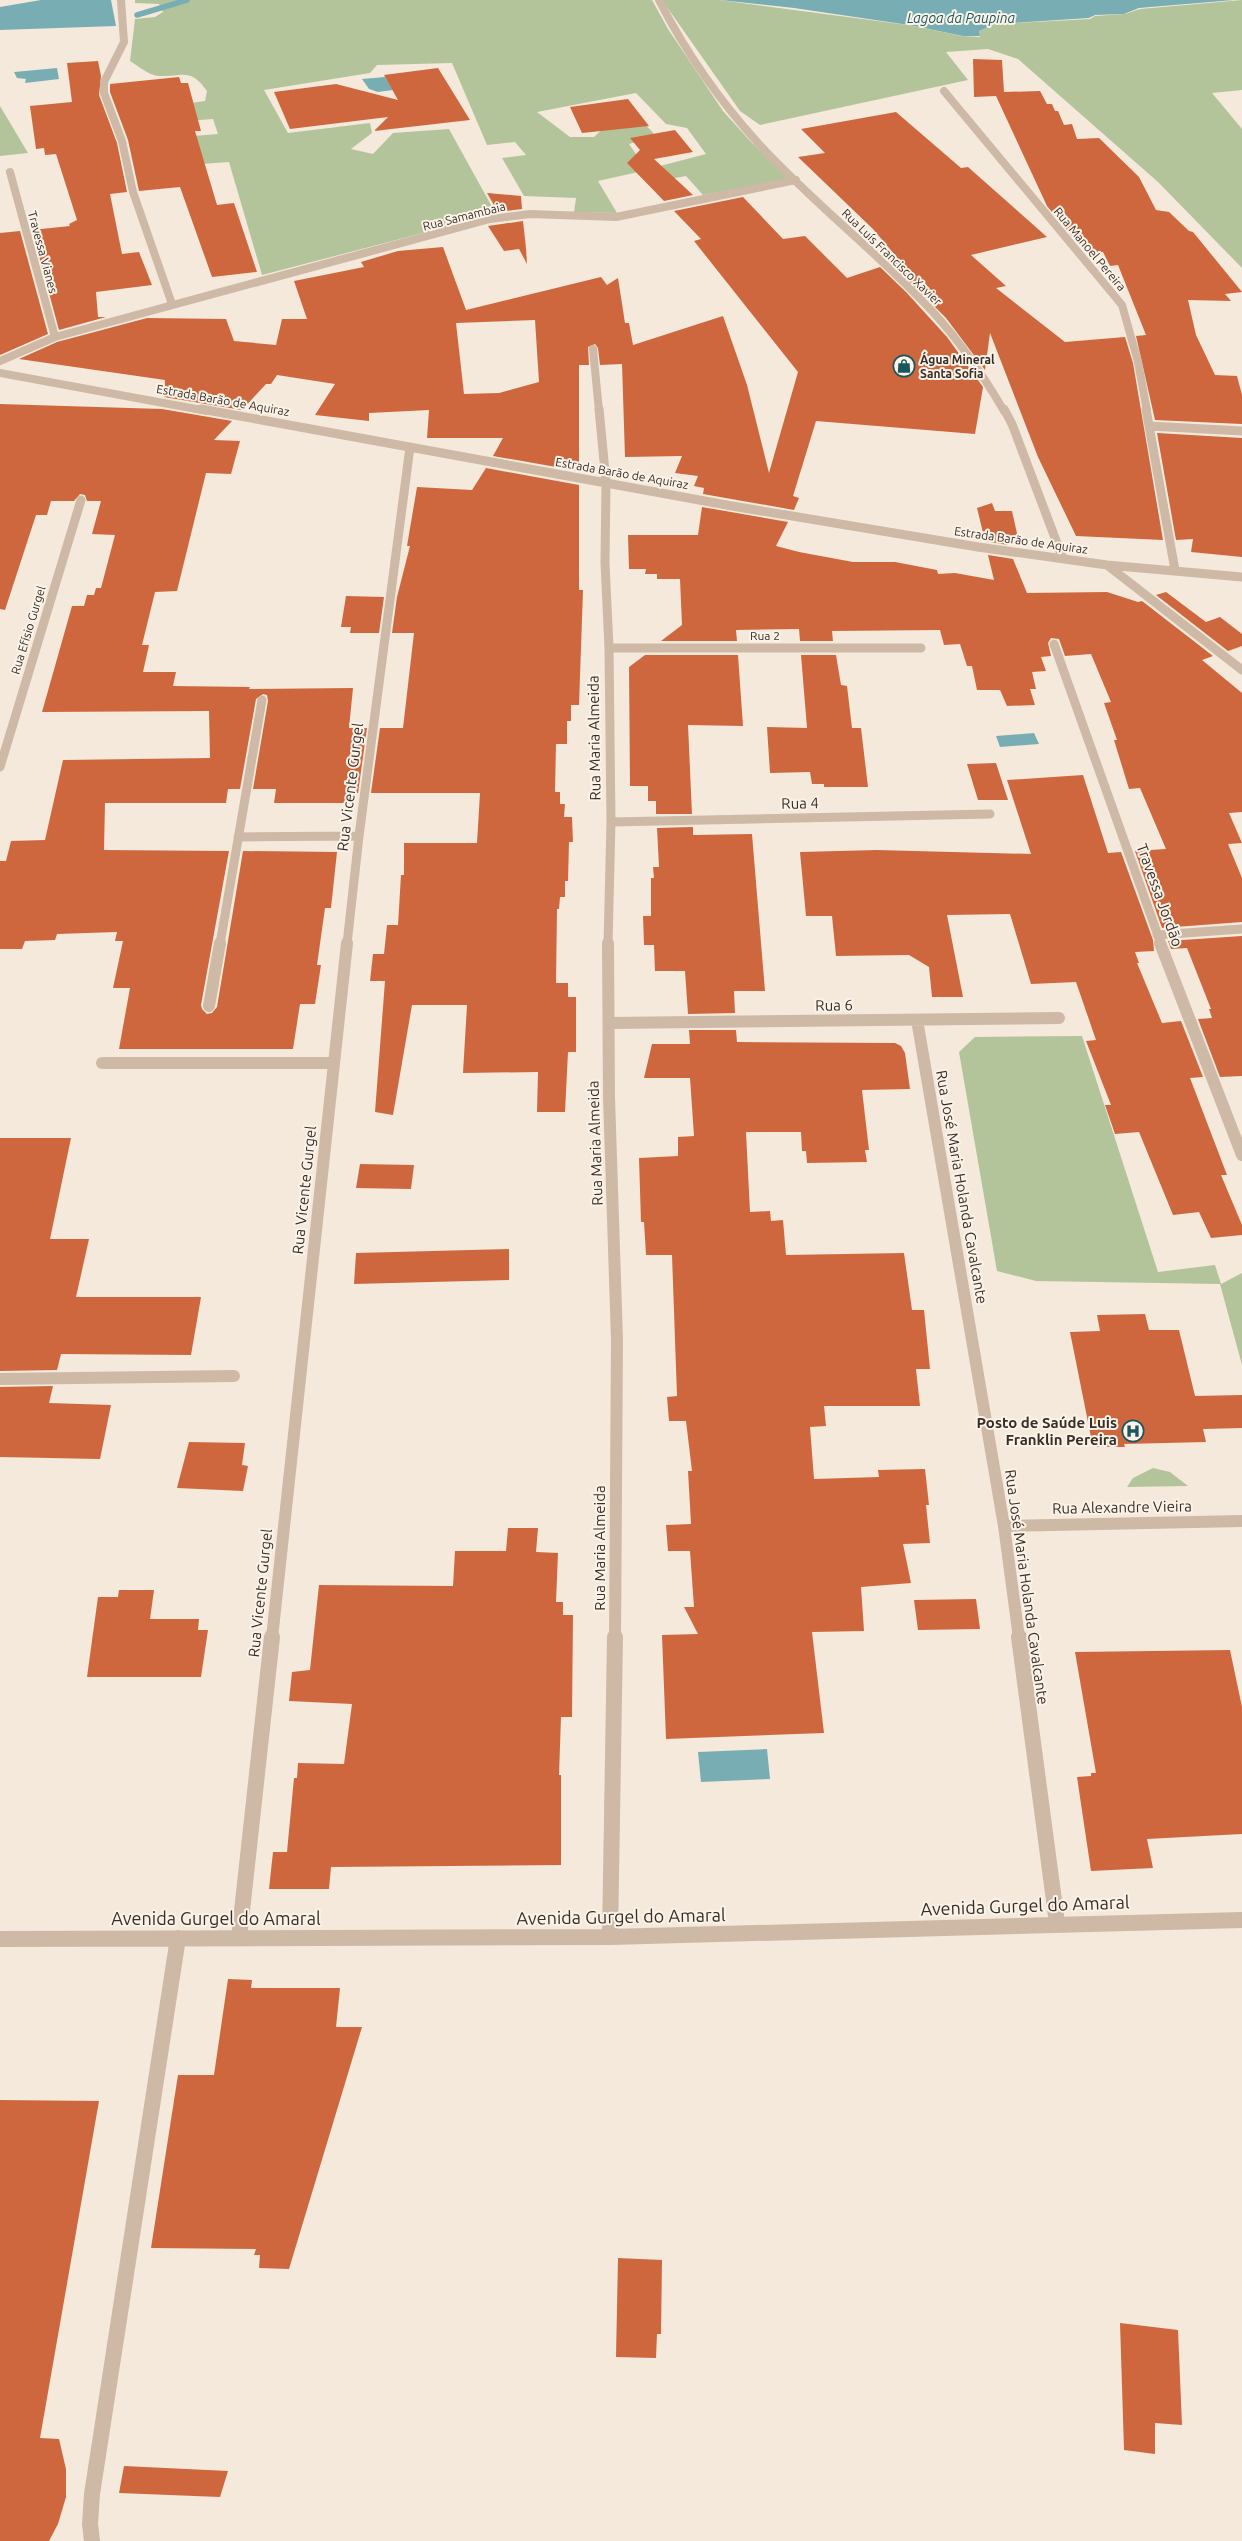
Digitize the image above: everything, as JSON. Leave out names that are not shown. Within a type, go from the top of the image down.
[{"type":"street","points":[[121,0],[124,42],[104,82],[104,93],[122,141],[133,192],[172,304]]},
{"type":"street","name":"Rua Luís Francisco Xavier","points":[[659,0],[668,18],[730,110],[796,180],[931,310],[984,376],[1012,424],[1063,559]]},
{"type":"street","name":"Rua Manoel Pereira","points":[[944,92],[1122,305],[1138,362],[1175,570]]},
{"type":"street","name":"Travessa Vianes","points":[[10,172],[55,337]]},
{"type":"street","name":"Rua Samambaia","points":[[0,361],[55,337],[490,219],[530,214],[616,217],[796,180]]},
{"type":"street","name":"Rua Maria Almeida","points":[[593,349],[606,482],[605,563],[609,648],[611,822],[608,1022],[617,1340],[614,1749],[610,1938]]},
{"type":"street","name":"Estrada Barão de Aquiraz","points":[[0,373],[938,541],[1107,566],[1175,570],[1242,577]]},
{"type":"street","points":[[1150,426],[1242,431]]},
{"type":"street","name":"Rua Vicente Gurgel","points":[[239,1938],[359,836],[410,447]]},
{"type":"street","name":"Rua Efísio Gurgel","points":[[0,767],[80,500]]},
{"type":"street","points":[[1107,566],[1242,670]]},
{"type":"street","name":"Travessa Jordão","points":[[1054,644],[1157,935],[1241,1151]]},
{"type":"street","name":"Rua 2","points":[[609,648],[921,648]]},
{"type":"street","points":[[208,1006],[262,700]]},
{"type":"street","name":"Rua 4","points":[[611,822],[990,814]]},
{"type":"street","points":[[238,837],[359,836]]},
{"type":"street","points":[[1157,935],[1242,928]]},
{"type":"street","name":"Rua 6","points":[[608,1022],[1059,1018]]},
{"type":"street","name":"Rua José Maria Holanda Cavalcante","points":[[917,1020],[1004,1526],[1057,1923]]},
{"type":"street","points":[[102,1063],[334,1063]]},
{"type":"street","points":[[0,1379],[234,1376]]},
{"type":"street","name":"Rua Alexandre Vieira","points":[[1004,1526],[1242,1520]]},
{"type":"street","name":"Avenida Gurgel do Amaral","points":[[0,1939],[610,1938],[1057,1923],[1242,1920]]},
{"type":"street","points":[[92,2541],[90,2524],[92,2494],[178,1938]]},
{"type":"green space","points":[[135,0],[652,0],[668,29],[723,111],[752,143],[790,179],[703,195],[686,176],[670,179],[660,166],[706,154],[687,128],[666,124],[636,93],[537,112],[570,137],[594,137],[608,124],[642,121],[656,136],[629,144],[647,170],[598,181],[617,213],[574,212],[576,198],[524,196],[502,158],[526,155],[515,142],[487,145],[452,63],[377,65],[370,73],[264,90],[288,133],[370,123],[372,133],[351,149],[373,154],[393,133],[449,129],[496,214],[262,275],[229,162],[187,165],[180,137],[218,134],[213,119],[173,122],[171,106],[205,101],[207,91],[191,76],[158,76],[130,61],[135,19],[155,17],[163,12],[159,4],[135,3]]},
{"type":"green space","points":[[662,0],[719,0],[908,25],[962,36],[980,37],[979,31],[998,24],[1090,19],[1095,16],[1125,14],[1140,9],[1242,0],[1242,90],[1212,93],[1242,129],[1242,268],[1158,182],[1018,59],[988,49],[946,52],[968,80],[760,125],[740,111]]},
{"type":"green space","points":[[0,106],[28,153],[0,156]]},
{"type":"green space","points":[[1082,1036],[1158,1272],[1215,1265],[1221,1284],[1242,1273],[1242,1365],[1220,1284],[1036,1281],[997,1271],[959,1052],[975,1037]]},
{"type":"green space","points":[[1153,1468],[1170,1472],[1188,1486],[1127,1487],[1133,1478]]},
{"type":"water","points":[[41,0],[111,0],[116,26],[0,30],[0,7]]},
{"type":"water","name":"Lagoa da Paupina","points":[[720,0],[1234,0],[1139,8],[1124,14],[1095,15],[1089,18],[997,24],[979,31],[980,36],[963,36],[909,25],[794,8]]},
{"type":"water","points":[[57,68],[59,79],[25,83],[26,79],[17,78],[14,72]]},
{"type":"water","points":[[385,77],[393,90],[378,92],[369,89],[362,79]]},
{"type":"water","points":[[1034,733],[1039,744],[1000,747],[996,736]]},
{"type":"water","points":[[767,1749],[770,1779],[701,1782],[698,1752]]},
{"type":"building","points":[[973,59],[1002,60],[1004,92],[1040,91],[1047,104],[1052,104],[1055,111],[1058,111],[1064,125],[1072,124],[1077,139],[1099,138],[1139,177],[1156,210],[1169,212],[1189,231],[1193,232],[1242,292],[1225,294],[1231,301],[1188,300],[1196,335],[1215,375],[1237,376],[1242,395],[1242,424],[1155,420],[1136,336],[1146,335],[1118,265],[1110,266],[1103,252],[1094,252],[1077,234],[1072,236],[1047,206],[996,96],[974,97]]},
{"type":"building","points":[[98,61],[101,76],[99,95],[117,143],[127,192],[110,194],[122,254],[139,252],[152,285],[96,292],[98,317],[106,317],[59,330],[32,230],[70,226],[69,224],[77,220],[56,154],[45,155],[44,148],[36,149],[30,106],[72,102],[67,63]]},
{"type":"building","points":[[438,68],[470,120],[374,131],[388,117],[290,129],[274,92],[336,84],[398,100],[384,75]]},
{"type":"building","points":[[179,77],[181,83],[188,83],[201,131],[195,131],[217,205],[234,203],[257,272],[212,277],[180,187],[139,191],[128,140],[110,92],[110,84]]},
{"type":"building","points":[[628,99],[649,126],[582,133],[570,107]]},
{"type":"building","points":[[896,112],[961,168],[968,167],[1047,237],[971,255],[1006,286],[996,288],[1065,342],[1125,337],[1133,363],[1163,540],[1076,536],[1038,457],[990,333],[985,370],[946,318],[892,264],[900,261],[873,229],[798,157],[825,153],[801,129]]},
{"type":"building","points":[[675,130],[693,152],[654,159],[693,195],[664,201],[627,163],[640,150],[630,138]]},
{"type":"building","points":[[487,193],[521,196],[522,209],[498,212]]},
{"type":"building","points":[[743,197],[783,239],[805,236],[847,278],[880,267],[947,337],[983,387],[975,434],[816,421],[793,496],[799,498],[794,510],[703,494],[704,488],[694,486],[698,476],[675,473],[682,456],[625,457],[622,364],[600,365],[598,348],[595,344],[588,347],[589,365],[579,365],[579,471],[493,456],[503,438],[427,438],[429,410],[369,413],[369,421],[315,415],[335,384],[277,375],[271,384],[266,384],[242,410],[164,397],[165,380],[19,359],[57,342],[147,318],[226,319],[234,341],[276,345],[282,319],[307,319],[294,281],[364,267],[361,262],[398,251],[443,247],[466,310],[601,277],[607,285],[618,278],[625,323],[629,323],[633,345],[723,316],[747,385],[769,473],[798,372],[694,241],[701,239],[674,211]],"holes":[[[535,320],[539,382],[499,393],[464,394],[456,323]]]},
{"type":"building","points":[[523,221],[527,264],[519,249],[504,251],[488,226]]},
{"type":"building","points":[[20,231],[48,334],[0,355],[0,233]]},
{"type":"building","points":[[0,404],[162,409],[232,421],[214,440],[240,441],[231,474],[206,473],[177,591],[155,592],[142,645],[149,645],[143,672],[176,672],[173,686],[250,687],[249,689],[353,688],[349,728],[367,728],[358,793],[348,793],[346,803],[274,803],[276,789],[253,789],[268,701],[267,695],[263,694],[256,699],[240,789],[228,789],[226,803],[105,803],[104,850],[229,851],[201,1005],[207,1014],[212,1013],[217,1007],[243,851],[337,852],[331,908],[325,908],[317,965],[321,965],[315,1004],[300,1004],[293,1049],[119,1049],[130,988],[113,988],[123,941],[115,941],[117,932],[57,934],[55,940],[25,941],[22,949],[0,949],[0,861],[6,861],[11,841],[45,840],[63,760],[210,758],[209,711],[42,712],[72,606],[84,606],[87,595],[94,595],[96,588],[101,588],[115,535],[92,534],[101,501],[87,501],[85,495],[80,494],[74,501],[51,501],[47,515],[36,515],[5,610],[0,609]]},
{"type":"building","points":[[1157,433],[1242,438],[1242,557],[1191,552],[1193,539],[1176,540]]},
{"type":"building","points":[[486,468],[579,485],[579,590],[583,590],[579,705],[571,705],[571,721],[567,721],[567,744],[556,744],[555,792],[560,792],[560,804],[565,804],[564,817],[572,817],[573,842],[569,842],[568,881],[565,881],[565,897],[560,897],[559,909],[557,909],[556,983],[568,983],[568,997],[576,997],[576,1052],[568,1052],[565,1112],[537,1112],[538,1072],[463,1073],[467,1005],[412,1005],[393,1115],[375,1112],[385,981],[370,981],[373,954],[384,954],[387,925],[398,925],[401,875],[404,875],[404,843],[477,843],[480,793],[371,793],[380,728],[403,728],[414,633],[392,633],[397,597],[410,546],[407,546],[417,487],[472,490]]},
{"type":"building","points":[[992,503],[995,511],[1012,511],[1018,538],[1006,538],[1008,545],[985,541],[977,508]]},
{"type":"building","points":[[702,507],[788,522],[776,546],[799,552],[853,562],[895,562],[937,570],[938,574],[955,573],[994,580],[988,555],[1013,559],[1027,593],[1107,592],[1138,602],[1142,601],[1213,656],[1202,660],[1242,693],[1242,812],[1229,813],[1242,843],[1228,844],[1242,878],[1242,922],[1162,928],[1135,851],[1166,849],[1140,788],[1129,789],[1114,740],[1117,740],[1104,703],[1111,702],[1091,654],[1065,656],[1059,639],[1051,638],[1048,643],[1051,656],[1041,657],[1046,671],[1032,672],[1036,689],[1030,689],[1035,705],[1007,706],[1000,690],[977,690],[972,666],[967,666],[960,644],[944,645],[940,630],[832,631],[833,641],[800,641],[799,629],[736,630],[737,641],[661,641],[682,625],[680,579],[657,579],[657,574],[645,574],[646,569],[629,569],[628,535],[698,535]]},
{"type":"building","points":[[1166,592],[1206,622],[1220,617],[1242,634],[1242,646],[1228,651],[1156,595]]},
{"type":"building","points":[[346,596],[384,597],[379,633],[350,633],[351,627],[341,627]]},
{"type":"building","points":[[645,655],[738,655],[743,726],[688,725],[692,814],[656,814],[656,801],[648,801],[648,786],[630,786],[629,667]]},
{"type":"building","points":[[801,655],[836,655],[841,685],[847,686],[852,728],[861,728],[868,787],[824,787],[824,784],[812,784],[810,772],[770,773],[767,727],[807,728]]},
{"type":"building","points":[[996,763],[1008,800],[978,800],[967,764]]},
{"type":"building","points":[[1083,775],[1108,853],[1121,852],[1153,940],[1154,951],[1135,952],[1139,963],[1137,963],[1162,1023],[1181,1021],[1203,1077],[1190,1078],[1227,1175],[1221,1175],[1242,1225],[1242,1235],[1211,1238],[1199,1212],[1173,1215],[1139,1132],[1115,1134],[1105,1105],[1111,1105],[1086,1041],[1096,1040],[1076,982],[1031,984],[1010,914],[947,915],[963,997],[932,997],[929,967],[909,955],[836,956],[832,916],[806,916],[800,852],[877,850],[1031,854],[1007,780]]},
{"type":"building","points":[[693,827],[693,835],[752,834],[765,991],[734,991],[735,1013],[688,1014],[685,971],[655,971],[654,945],[644,945],[643,916],[651,916],[651,878],[654,878],[653,867],[659,867],[657,828]]},
{"type":"building","points":[[1242,936],[1242,1076],[1220,1077],[1198,1019],[1212,1018],[1209,1009],[1211,1009],[1187,948],[1171,949],[1168,941]]},
{"type":"building","points":[[689,1030],[736,1030],[737,1042],[895,1043],[901,1046],[905,1053],[910,1089],[862,1090],[869,1150],[865,1150],[867,1162],[807,1163],[806,1151],[802,1151],[801,1132],[746,1132],[750,1212],[770,1211],[771,1221],[783,1220],[786,1255],[904,1253],[912,1310],[924,1310],[930,1369],[916,1369],[920,1406],[824,1406],[826,1426],[810,1427],[814,1479],[879,1477],[878,1470],[925,1469],[929,1505],[926,1505],[930,1543],[903,1544],[911,1583],[861,1587],[864,1631],[812,1632],[824,1733],[666,1739],[662,1635],[698,1634],[684,1607],[694,1607],[690,1551],[668,1551],[666,1525],[691,1524],[688,1471],[692,1471],[686,1421],[669,1421],[667,1397],[677,1396],[672,1255],[646,1255],[644,1222],[641,1222],[639,1158],[678,1156],[678,1137],[694,1136],[690,1078],[644,1078],[652,1044],[690,1044]]},
{"type":"building","points":[[0,1138],[71,1138],[50,1239],[89,1239],[76,1297],[201,1297],[191,1355],[61,1354],[57,1370],[0,1371]]},
{"type":"building","points":[[360,1164],[414,1165],[411,1189],[356,1188]]},
{"type":"building","points":[[509,1249],[509,1280],[354,1284],[356,1253]]},
{"type":"building","points":[[1145,1314],[1149,1330],[1179,1330],[1195,1396],[1242,1395],[1242,1428],[1203,1429],[1206,1442],[1124,1444],[1125,1447],[1093,1447],[1070,1332],[1100,1331],[1097,1315]]},
{"type":"building","points":[[53,1386],[49,1403],[111,1405],[100,1459],[0,1457],[0,1387]]},
{"type":"building","points":[[189,1442],[245,1443],[242,1465],[248,1466],[243,1491],[177,1488]]},
{"type":"building","points":[[508,1528],[538,1528],[536,1552],[558,1553],[556,1602],[563,1602],[563,1615],[573,1615],[572,1717],[561,1717],[559,1775],[561,1775],[561,1865],[331,1867],[329,1889],[269,1889],[273,1852],[287,1852],[294,1778],[297,1778],[298,1763],[344,1764],[352,1704],[289,1701],[292,1672],[310,1670],[319,1585],[453,1586],[455,1551],[506,1551]]},
{"type":"building","points":[[119,1590],[154,1590],[150,1619],[199,1619],[198,1630],[208,1630],[201,1677],[87,1677],[98,1597],[118,1597]]},
{"type":"building","points":[[976,1599],[980,1629],[918,1630],[914,1600]]},
{"type":"building","points":[[1230,1650],[1242,1707],[1242,1834],[1147,1839],[1153,1868],[1091,1871],[1077,1777],[1091,1776],[1091,1773],[1096,1773],[1075,1652]]},
{"type":"building","points":[[228,1979],[252,1980],[251,1988],[340,1988],[336,2027],[362,2027],[289,2269],[259,2268],[260,2255],[254,2255],[256,2249],[151,2248],[178,2075],[214,2075]]},
{"type":"building","points":[[0,2100],[99,2101],[40,2438],[59,2439],[66,2469],[66,2497],[58,2524],[49,2541],[0,2541]]},
{"type":"building","points":[[618,2258],[662,2260],[661,2334],[657,2334],[656,2358],[616,2357]]},
{"type":"building","points":[[1120,2323],[1178,2330],[1182,2425],[1155,2423],[1155,2454],[1124,2450]]},
{"type":"building","points":[[124,2466],[228,2471],[220,2497],[119,2493]]},
{"type":"waterway","points":[[137,15],[187,0]]},
{"type":"place","name":"Água Mineral Santa Sofia","points":[[904,366]]},
{"type":"place","name":"Posto de Saúde Luis Franklin Pereira","points":[[1133,1431]]}]
